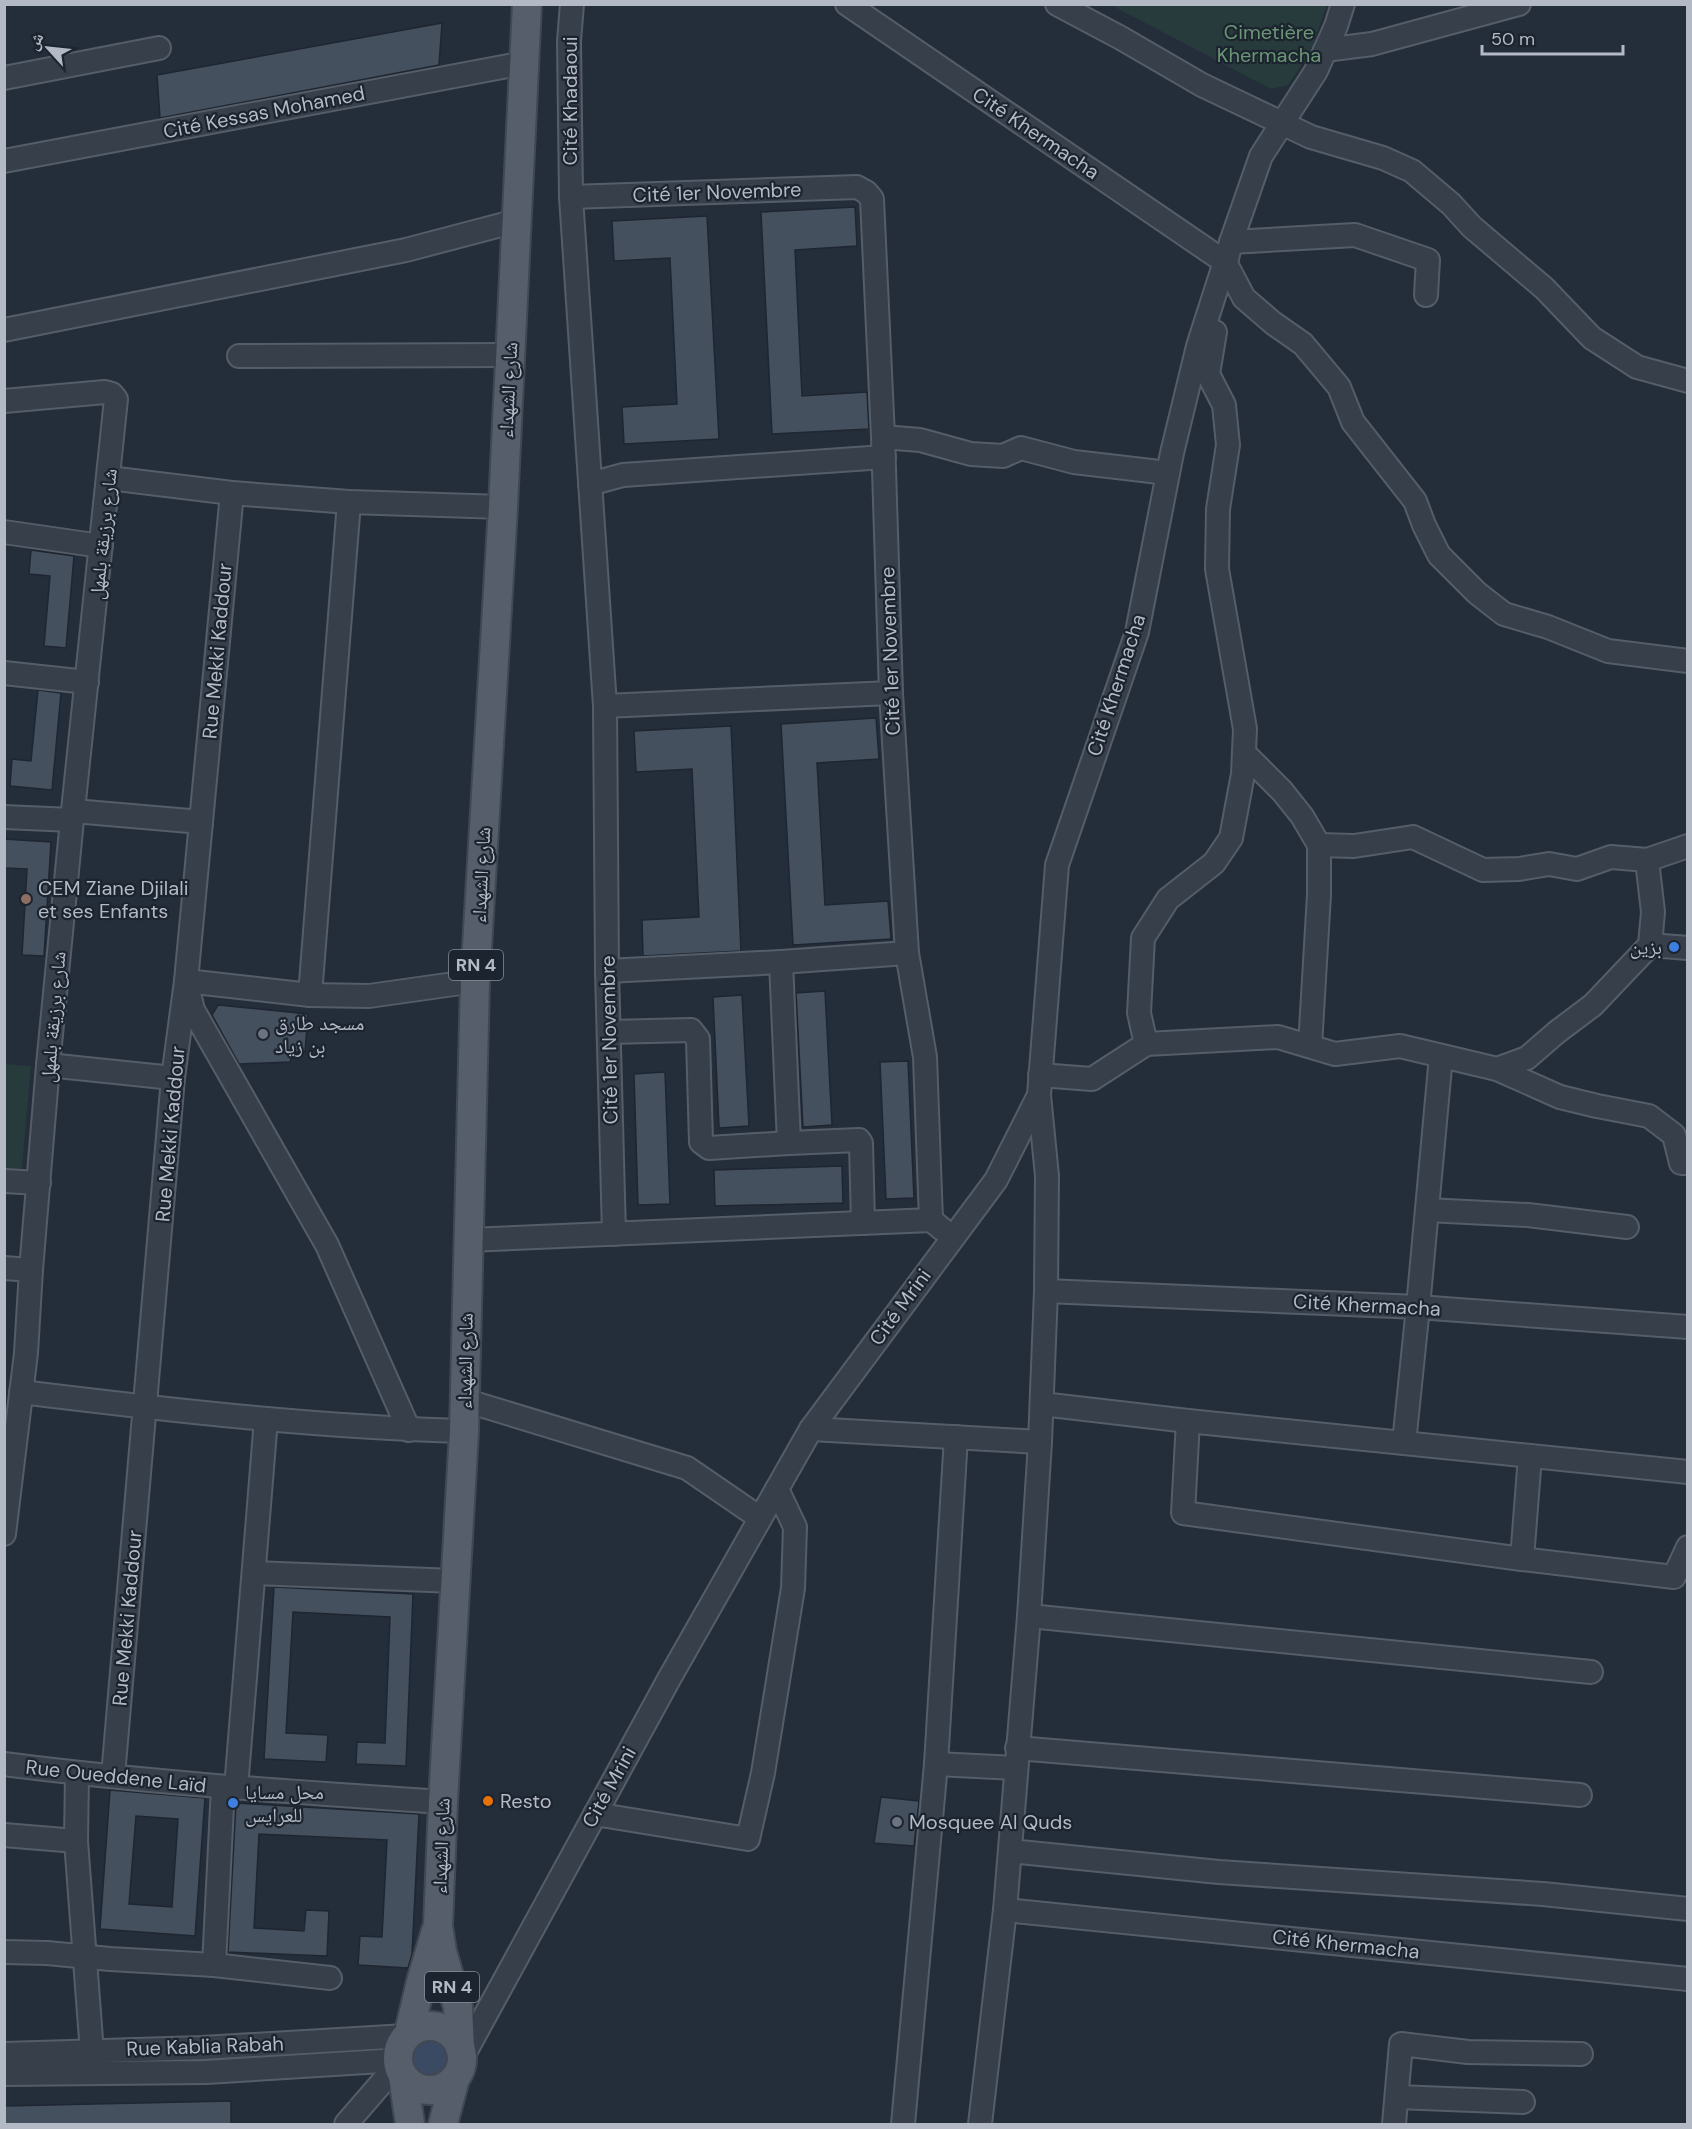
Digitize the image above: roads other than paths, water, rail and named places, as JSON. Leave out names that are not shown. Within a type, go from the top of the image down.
[{"type":"main road","name":"شارع الشهداء","points":[[438,1926],[442,1802],[464,1431],[475,981],[503,507],[527,4]]},
{"type":"main road","points":[[411,2124],[403,2054],[438,1926]]},
{"type":"main road","name":"RN 4","points":[[438,1926],[442,1952],[458,2007],[459,2061],[444,2124]]},
{"type":"main road","points":[[434,2026],[450,2033],[459,2061],[448,2084],[428,2090],[410,2083],[403,2054],[417,2028],[434,2026]]},
{"type":"street","name":"Cité Khadaoui","points":[[571,197],[569,41],[572,4]]},
{"type":"street","name":"Cité Khermacha","points":[[847,4],[1228,252],[1244,298],[1273,324],[1303,344],[1339,387],[1353,422],[1415,501],[1424,525],[1440,555],[1477,594],[1504,614],[1548,627],[1608,651],[1688,661]]},
{"type":"street","points":[[1057,4],[1202,85],[1311,137],[1383,158],[1412,171],[1451,204],[1472,227],[1544,288],[1592,338],[1637,367],[1688,381]]},
{"type":"street","points":[[1146,1044],[1139,1012],[1143,938],[1168,899],[1214,863],[1231,838],[1243,774],[1245,729],[1217,569],[1218,509],[1228,445],[1224,405],[1208,374],[1228,252],[1261,156],[1316,71],[1343,4]]},
{"type":"street","points":[[1325,50],[1372,44],[1519,4]]},
{"type":"street","points":[[4,78],[159,48]]},
{"type":"street","name":"Cité Kessas Mohamed","points":[[4,161],[524,63]]},
{"type":"street","name":"Cité 1er Novembre","points":[[614,1234],[604,706],[571,197],[857,187],[872,199],[884,447],[891,693],[907,953],[925,1057],[931,1220]]},
{"type":"street","points":[[4,330],[406,250],[516,221]]},
{"type":"street","points":[[1228,252],[1355,235],[1428,260],[1426,295]]},
{"type":"street","name":"Cité Khermacha","points":[[980,2124],[1005,1910],[1029,1616],[1040,1442],[1046,1291],[1047,1176],[1040,1085],[1057,865],[1137,632],[1168,473],[1197,346],[1228,252]]},
{"type":"street","points":[[239,356],[509,355]]},
{"type":"street","name":"شارع برزيقة بلمهل","points":[[4,401],[105,392],[112,394],[116,399],[48,1065],[31,1270],[15,1353],[21,1392],[9,1452],[4,1534]]},
{"type":"street","points":[[590,484],[623,475],[884,447],[920,440],[971,454],[1003,456],[1021,448],[1074,462],[1168,473]]},
{"type":"street","points":[[109,478],[232,493],[349,502],[503,507]]},
{"type":"street","name":"Rue Mekki Kaddour","points":[[113,1776],[174,1078],[186,981],[232,493]]},
{"type":"street","points":[[310,995],[349,502]]},
{"type":"street","points":[[4,532],[101,546]]},
{"type":"street","points":[[4,673],[87,682]]},
{"type":"street","points":[[604,706],[891,693]]},
{"type":"street","points":[[1244,753],[1282,791],[1302,816],[1319,845],[1319,895],[1310,1046]]},
{"type":"street","points":[[4,818],[73,815],[201,822]]},
{"type":"street","points":[[1319,845],[1354,846],[1413,837],[1483,870],[1519,869],[1549,864],[1577,869],[1611,857],[1647,860],[1688,846]]},
{"type":"street","points":[[1497,1069],[1527,1058],[1593,1005],[1650,945],[1653,912],[1647,860]]},
{"type":"street","points":[[1650,945],[1688,948]]},
{"type":"street","points":[[608,971],[907,953]]},
{"type":"street","points":[[781,962],[789,1143]]},
{"type":"street","points":[[409,1430],[327,1245],[194,1010],[186,981],[310,995],[369,996],[475,981]]},
{"type":"street","points":[[609,1032],[691,1030],[696,1034],[701,1142],[704,1146],[709,1148],[859,1140],[861,1143],[863,1222]]},
{"type":"street","points":[[1040,1085],[1092,1079],[1146,1044],[1278,1037],[1335,1054],[1400,1046],[1497,1069],[1560,1097],[1649,1116],[1674,1135],[1681,1163],[1688,1162]]},
{"type":"street","points":[[1404,1443],[1441,1056]]},
{"type":"street","points":[[48,1065],[174,1078]]},
{"type":"street","name":"Cité Mrini","points":[[459,2061],[669,1679],[812,1429],[996,1180],[1040,1085]]},
{"type":"street","points":[[4,1181],[39,1183]]},
{"type":"street","points":[[1427,1210],[1528,1215],[1627,1227]]},
{"type":"street","points":[[467,1240],[931,1220],[952,1238]]},
{"type":"street","points":[[4,1268],[31,1270]]},
{"type":"street","name":"Cité Khermacha","points":[[1046,1291],[1418,1306],[1688,1327]]},
{"type":"street","points":[[21,1392],[266,1419],[409,1430],[464,1431]]},
{"type":"street","points":[[464,1400],[687,1468],[760,1518]]},
{"type":"street","points":[[1042,1404],[1688,1472]]},
{"type":"street","points":[[214,1965],[230,1787],[254,1573],[266,1419]]},
{"type":"street","points":[[1188,1421],[1183,1513],[1674,1577],[1688,1547]]},
{"type":"street","points":[[812,1429],[1040,1442]]},
{"type":"street","points":[[903,2124],[936,1764],[956,1437]]},
{"type":"street","points":[[1522,1559],[1530,1456]]},
{"type":"street","points":[[595,1814],[748,1839],[763,1773],[794,1588],[795,1527],[777,1489]]},
{"type":"street","points":[[254,1573],[455,1581]]},
{"type":"street","points":[[1029,1616],[1591,1672]]},
{"type":"street","points":[[936,1764],[1017,1758],[1580,1795]]},
{"type":"street","name":"Rue Oueddene Laïd","points":[[4,1764],[77,1774],[442,1802]]},
{"type":"street","points":[[77,1774],[76,1841],[94,2073]]},
{"type":"street","points":[[4,1836],[76,1841]]},
{"type":"street","points":[[1010,1851],[1219,1872],[1554,1894],[1688,1910]]},
{"type":"street","name":"Cité Khermacha","points":[[1005,1910],[1688,1978]]},
{"type":"street","points":[[4,1952],[214,1965],[330,1978]]},
{"type":"street","points":[[1394,2124],[1401,2044],[1468,2052],[1581,2054]]},
{"type":"street","points":[[202,2048],[206,2072]]},
{"type":"street","name":"Rue Kablia Rabah","points":[[4,2054],[202,2048],[403,2054]]},
{"type":"street","points":[[346,2124],[403,2054]]},
{"type":"street","name":"Rue Kablia Rabah","points":[[4,2074],[206,2072],[403,2054]]},
{"type":"street","points":[[1397,2097],[1523,2102]]},
{"type":"water","points":[[430,2039],[444,2044],[449,2058],[444,2072],[430,2077],[416,2072],[411,2058],[416,2044]]},
{"type":"place","name":"CEM Ziane Djilali et ses Enfants","points":[[26,899]]},
{"type":"place","name":"بزين","points":[[1674,947]]},
{"type":"place","name":"مسجد طارق بن زياد","points":[[263,1034]]},
{"type":"place","name":"Resto","points":[[488,1801]]},
{"type":"place","name":"محل مسايا للعرايس","points":[[233,1803]]},
{"type":"place","name":"Mosquee Al Quds","points":[[897,1822]]},
{"type":"park label","name":"Cimetière Khermacha","points":[[1269,44]]}]
